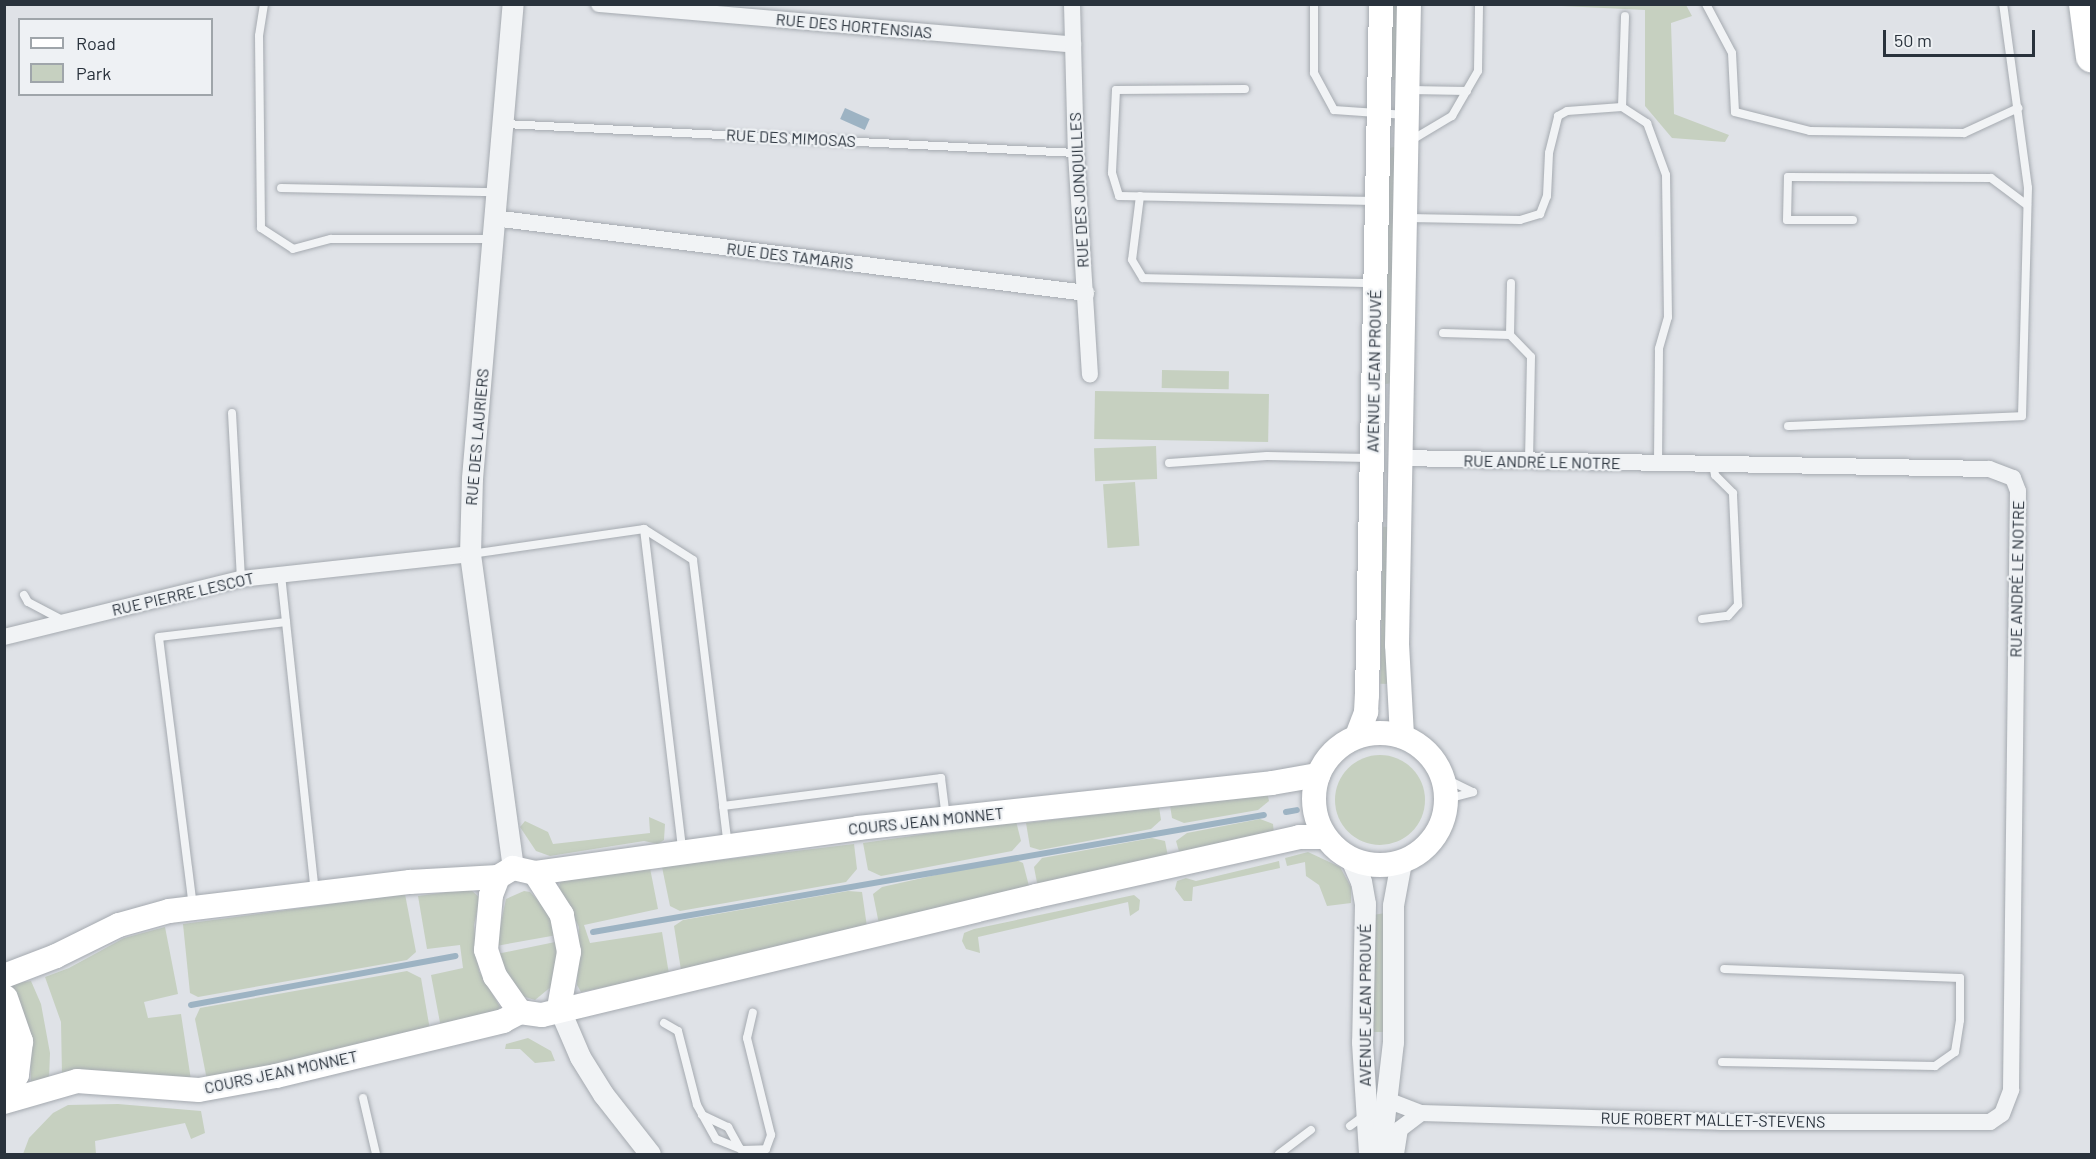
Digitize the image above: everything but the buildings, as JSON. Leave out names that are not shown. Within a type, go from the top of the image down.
[{"type":"highway","points":[[2085,4],[2091,57]]},
{"type":"main road","name":"AVENUE JEAN PROUVÉ","points":[[1357,736],[1366,712],[1381,4]]},
{"type":"main road","name":"AVENUE JEAN PROUVÉ","points":[[1402,736],[1397,645],[1409,4]]},
{"type":"main road","points":[[1372,458],[1400,459]]},
{"type":"main road","points":[[1380,732],[1402,736],[1420,746],[1445,789],[1443,819],[1434,838],[1420,853],[1401,862],[1367,865],[1351,859],[1325,837],[1316,818],[1313,796],[1318,775],[1327,758],[1357,736],[1380,732]]},
{"type":"main road","name":"COURS JEAN MONNET","points":[[4,976],[57,956],[119,926],[194,908],[410,882],[515,873],[946,818],[1272,783],[1318,775]]},
{"type":"main road","points":[[559,1008],[569,952],[562,915],[515,873],[487,921],[486,950],[495,976],[520,1012],[542,1015],[559,1008],[1281,841],[1325,837]]},
{"type":"main road","points":[[4,998],[19,1041],[15,1074],[4,1093]]},
{"type":"main road","name":"COURS JEAN MONNET","points":[[4,1101],[77,1081],[157,1090],[206,1089],[503,1021],[520,1012]]},
{"type":"street","name":"RUE DES LAURIERS","points":[[513,4],[505,124],[491,239],[472,478],[471,554],[515,873]]},
{"type":"street","name":"RUE DES HORTENSIAS","points":[[599,4],[1073,45]]},
{"type":"street","name":"RUE DES JONQUILLES","points":[[1072,4],[1076,153],[1090,375]]},
{"type":"street","name":"RUE DES TAMARIS","points":[[494,218],[1086,294]]},
{"type":"street","name":"RUE ANDRÉ LE NOTRE","points":[[1400,459],[1989,469],[2013,478],[2018,491],[2011,1090],[2002,1114]]},
{"type":"street","name":"RUE PIERRE LESCOT","points":[[4,637],[241,579],[471,554]]},
{"type":"street","name":"AVENUE JEAN PROUVÉ","points":[[1351,859],[1361,881],[1365,904],[1358,1120],[1369,1155]]},
{"type":"street","name":"AVENUE JEAN PROUVÉ","points":[[1380,1155],[1393,1042],[1393,906],[1401,862]]},
{"type":"street","points":[[559,1008],[580,1057],[650,1155]]},
{"type":"street","name":"RUE ROBERT MALLET-STEVENS","points":[[1387,1100],[1421,1113],[1720,1122],[1990,1122],[2002,1114]]},
{"type":"street","points":[[1396,1155],[1400,1129],[1421,1113]]},
{"type":"lane","points":[[264,4],[259,36],[261,228],[292,249],[330,239],[491,239]]},
{"type":"lane","points":[[1314,4],[1314,73],[1334,110],[1407,115]]},
{"type":"lane","points":[[1407,143],[1452,117],[1478,71],[1479,4]]},
{"type":"lane","points":[[1706,4],[1732,53],[1735,112],[1810,131],[1964,133],[2018,108]]},
{"type":"lane","points":[[1788,426],[2022,416],[2027,205],[2018,108],[2003,4]]},
{"type":"lane","points":[[1622,106],[1625,16]]},
{"type":"lane","points":[[1245,89],[1116,90],[1112,172],[1119,196],[1377,201]]},
{"type":"lane","points":[[1408,89],[1467,91]]},
{"type":"lane","points":[[1405,218],[1520,220],[1539,214],[1547,196],[1549,153],[1558,116],[1567,111],[1622,106],[1647,123],[1666,175],[1668,317],[1659,349],[1658,464]]},
{"type":"lane","name":"RUE DES MIMOSAS","points":[[505,124],[1076,153]]},
{"type":"lane","points":[[1853,220],[1787,220],[1788,177],[1990,178],[2027,205]]},
{"type":"lane","points":[[281,188],[496,192]]},
{"type":"lane","points":[[1140,196],[1132,260],[1143,278],[1376,283]]},
{"type":"lane","points":[[1510,335],[1511,284]]},
{"type":"lane","points":[[1443,333],[1510,335],[1531,357],[1529,461]]},
{"type":"lane","points":[[232,414],[241,579]]},
{"type":"lane","points":[[1169,463],[1267,456],[1372,458]]},
{"type":"lane","points":[[1702,619],[1728,616],[1738,605],[1733,494],[1714,475],[1713,465]]},
{"type":"lane","points":[[471,554],[644,529],[693,560],[728,845]]},
{"type":"lane","points":[[644,529],[682,851]]},
{"type":"lane","points":[[281,575],[315,895]]},
{"type":"lane","points":[[24,595],[28,602],[64,621]]},
{"type":"lane","points":[[194,908],[159,636],[286,622]]},
{"type":"lane","points":[[723,806],[941,778],[946,818]]},
{"type":"lane","points":[[1722,1062],[1935,1066],[1955,1052],[1960,1020],[1960,978],[1724,969]]},
{"type":"lane","points":[[664,1023],[678,1031],[702,1114],[716,1139],[740,1149],[766,1149],[771,1135],[747,1038],[753,1013]]},
{"type":"lane","points":[[363,1098],[376,1155]]},
{"type":"lane","points":[[1358,1120],[1387,1100]]},
{"type":"lane","points":[[702,1114],[728,1127],[740,1149]]},
{"type":"lane","points":[[1279,1155],[1311,1130]]},
{"type":"green space","points":[[1392,5],[1402,5],[1400,80],[1392,80]]},
{"type":"green space","points":[[1541,5],[1686,5],[1692,16],[1671,23],[1674,114],[1729,135],[1725,142],[1672,138],[1645,106],[1645,10]]},
{"type":"green space","points":[[1400,146],[1394,383],[1385,384],[1389,148]]},
{"type":"green space","points":[[1162,370],[1229,371],[1229,389],[1162,388]]},
{"type":"green space","points":[[1095,391],[1269,394],[1268,442],[1094,439]]},
{"type":"green space","points":[[1156,446],[1157,479],[1095,481],[1094,448]]},
{"type":"green space","points":[[1135,482],[1139,546],[1108,548],[1103,484]]},
{"type":"green space","points":[[1383,527],[1392,527],[1389,684],[1380,684]]},
{"type":"green space","points":[[1380,755],[1397,759],[1412,768],[1421,783],[1425,800],[1421,817],[1412,832],[1397,841],[1380,845],[1363,841],[1348,832],[1339,817],[1335,800],[1339,783],[1348,768],[1363,759]]},
{"type":"green space","points":[[1267,792],[1269,801],[1258,810],[1184,823],[1172,818],[1170,805]]},
{"type":"green space","points":[[1159,807],[1161,820],[1151,829],[1040,850],[1030,847],[1026,823]]},
{"type":"green space","points":[[649,817],[665,824],[664,840],[658,844],[644,841],[550,856],[536,851],[520,827],[525,821],[548,832],[553,844],[650,833]]},
{"type":"green space","points":[[1260,819],[1273,824],[1274,834],[1180,855],[1176,841],[1187,833]]},
{"type":"green space","points":[[1016,821],[1021,841],[1012,851],[881,876],[868,870],[863,843]]},
{"type":"green space","points":[[1152,838],[1165,841],[1168,857],[1038,888],[1034,867],[1042,858]]},
{"type":"green space","points":[[854,844],[857,869],[846,882],[680,911],[670,906],[662,867]]},
{"type":"green space","points":[[1308,852],[1340,867],[1351,887],[1351,903],[1327,906],[1319,885],[1306,876],[1305,862],[1287,866],[1285,858]]},
{"type":"green space","points":[[1012,858],[1023,863],[1030,890],[879,924],[873,894],[882,887]]},
{"type":"green space","points":[[1279,861],[1280,868],[1193,887],[1192,901],[1184,901],[1175,889],[1177,881],[1186,878],[1196,881]]},
{"type":"green space","points":[[650,868],[658,909],[584,925],[590,943],[662,932],[669,974],[581,992],[577,985],[579,927],[559,887],[561,880]]},
{"type":"green space","points":[[470,889],[480,898],[474,925],[479,971],[500,1007],[494,1015],[441,1028],[431,975],[463,968],[460,945],[427,949],[418,896]]},
{"type":"green space","points":[[524,891],[530,892],[550,913],[557,935],[496,946],[506,899]]},
{"type":"green space","points":[[848,891],[862,892],[867,927],[681,970],[674,926],[683,920]]},
{"type":"green space","points":[[405,894],[416,952],[407,960],[198,997],[190,993],[183,924]]},
{"type":"green space","points":[[1134,895],[1140,900],[1139,910],[1130,916],[1128,902],[978,937],[980,953],[966,949],[962,941],[964,933],[974,929]]},
{"type":"green space","points":[[1386,913],[1383,1032],[1373,1032],[1372,915]]},
{"type":"green space","points":[[165,927],[178,994],[144,1002],[148,1018],[181,1014],[191,1080],[62,1075],[61,1022],[45,977],[69,968],[124,938]]},
{"type":"green space","points":[[560,941],[552,986],[535,1000],[522,996],[512,986],[497,954]]},
{"type":"green space","points":[[407,971],[421,978],[430,1030],[207,1080],[195,1019],[200,1008]]},
{"type":"green space","points":[[31,981],[41,1004],[50,1053],[49,1079],[31,1083],[30,1043],[21,1006],[11,984]]},
{"type":"green space","points":[[528,1038],[551,1051],[555,1061],[535,1063],[520,1049],[505,1049],[506,1044]]},
{"type":"green space","points":[[118,1104],[201,1111],[205,1133],[191,1139],[185,1123],[95,1141],[96,1154],[23,1154],[29,1138],[53,1113],[68,1105]]},
{"type":"water","points":[[845,108],[870,119],[865,130],[840,119]]},
{"type":"waterway","points":[[1286,812],[1297,810]]},
{"type":"waterway","points":[[593,932],[1264,815]]},
{"type":"waterway","points":[[191,1005],[455,956]]}]
